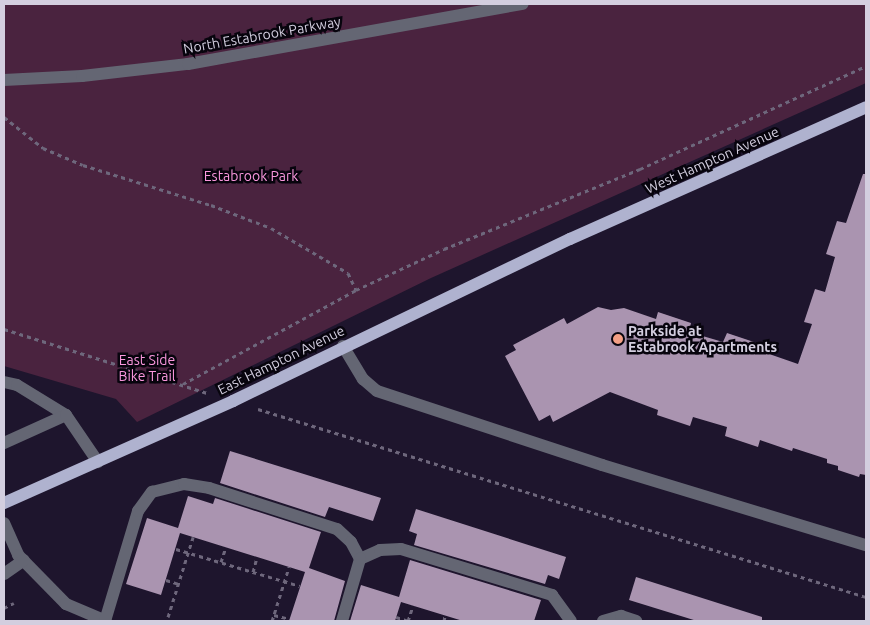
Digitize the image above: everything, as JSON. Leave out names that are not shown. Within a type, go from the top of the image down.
[{"type":"main road","name":"West Hampton Avenue","points":[[570,239],[866,107]]},
{"type":"main road","name":"East Hampton Avenue","points":[[4,503],[233,401],[343,346],[570,239]]},
{"type":"street","name":"North Estabrook Parkway","points":[[4,80],[82,76],[188,64],[523,4]]},
{"type":"street","points":[[343,346],[362,379],[377,391],[602,465],[866,545]]},
{"type":"street","points":[[4,382],[17,385],[66,415],[98,462]]},
{"type":"street","points":[[4,443],[66,415]]},
{"type":"street","points":[[4,523],[24,560],[66,604],[105,621],[138,511],[152,492],[169,486],[209,488],[337,529],[351,542],[360,559],[342,621]]},
{"type":"street","points":[[360,559],[380,550],[401,549],[552,595],[572,621]]},
{"type":"street","points":[[4,574],[24,560]]},
{"type":"street","points":[[603,621],[621,616],[636,621]]},
{"type":"path","points":[[182,385],[258,341],[356,290],[444,249],[640,169],[866,66]]},
{"type":"path","points":[[4,118],[43,148],[83,165],[211,205],[271,228],[348,273],[356,290]]},
{"type":"path","points":[[4,329],[196,389]]},
{"type":"path","points":[[266,412],[866,598]]},
{"type":"path","points":[[168,617],[193,537]]},
{"type":"path","points":[[221,562],[226,547]]},
{"type":"path","points":[[176,549],[300,586]]},
{"type":"path","points":[[253,572],[258,557]]},
{"type":"path","points":[[272,621],[289,567]]},
{"type":"path","points":[[166,580],[179,584]]},
{"type":"path","points":[[4,608],[14,603]]},
{"type":"path","points":[[396,617],[409,621],[413,606]]},
{"type":"path","points":[[274,615],[290,619]]},
{"type":"path","points":[[444,621],[445,616]]},
{"type":"green space","name":"Estabrook Park","points":[[4,4],[866,4],[866,83],[431,278],[137,422],[116,399],[4,366]]},
{"type":"building","name":"Parkside at Estabrook Apartments","points":[[863,174],[866,174],[866,475],[860,474],[859,477],[838,470],[838,466],[827,463],[827,459],[793,448],[792,451],[760,440],[758,447],[725,436],[727,427],[693,417],[690,426],[657,415],[658,410],[610,392],[553,422],[550,415],[539,421],[505,356],[516,350],[513,345],[564,318],[567,324],[598,307],[611,310],[624,308],[656,319],[658,312],[691,323],[689,332],[723,342],[727,333],[760,344],[758,350],[798,364],[812,324],[804,322],[815,289],[825,292],[835,257],[826,254],[837,221],[846,223]]},
{"type":"building","points":[[230,451],[381,498],[373,521],[329,507],[325,517],[220,483]]},
{"type":"building","points":[[188,496],[213,504],[215,498],[321,532],[309,568],[345,581],[334,621],[289,621],[305,572],[180,533],[161,595],[126,584],[147,518],[178,528]]},
{"type":"building","points":[[416,509],[566,557],[559,579],[548,575],[545,584],[414,545],[417,534],[409,531]]},
{"type":"building","points":[[410,560],[541,600],[534,621],[463,621],[401,602],[395,621],[350,621],[361,585],[399,597]]},
{"type":"building","points":[[636,577],[762,617],[762,621],[697,621],[629,600]]},
{"type":"place","name":"Parkside at Estabrook Apartments","points":[[618,339]]},
{"type":"park label","name":"East Side Bike Trail","points":[[147,368]]}]
